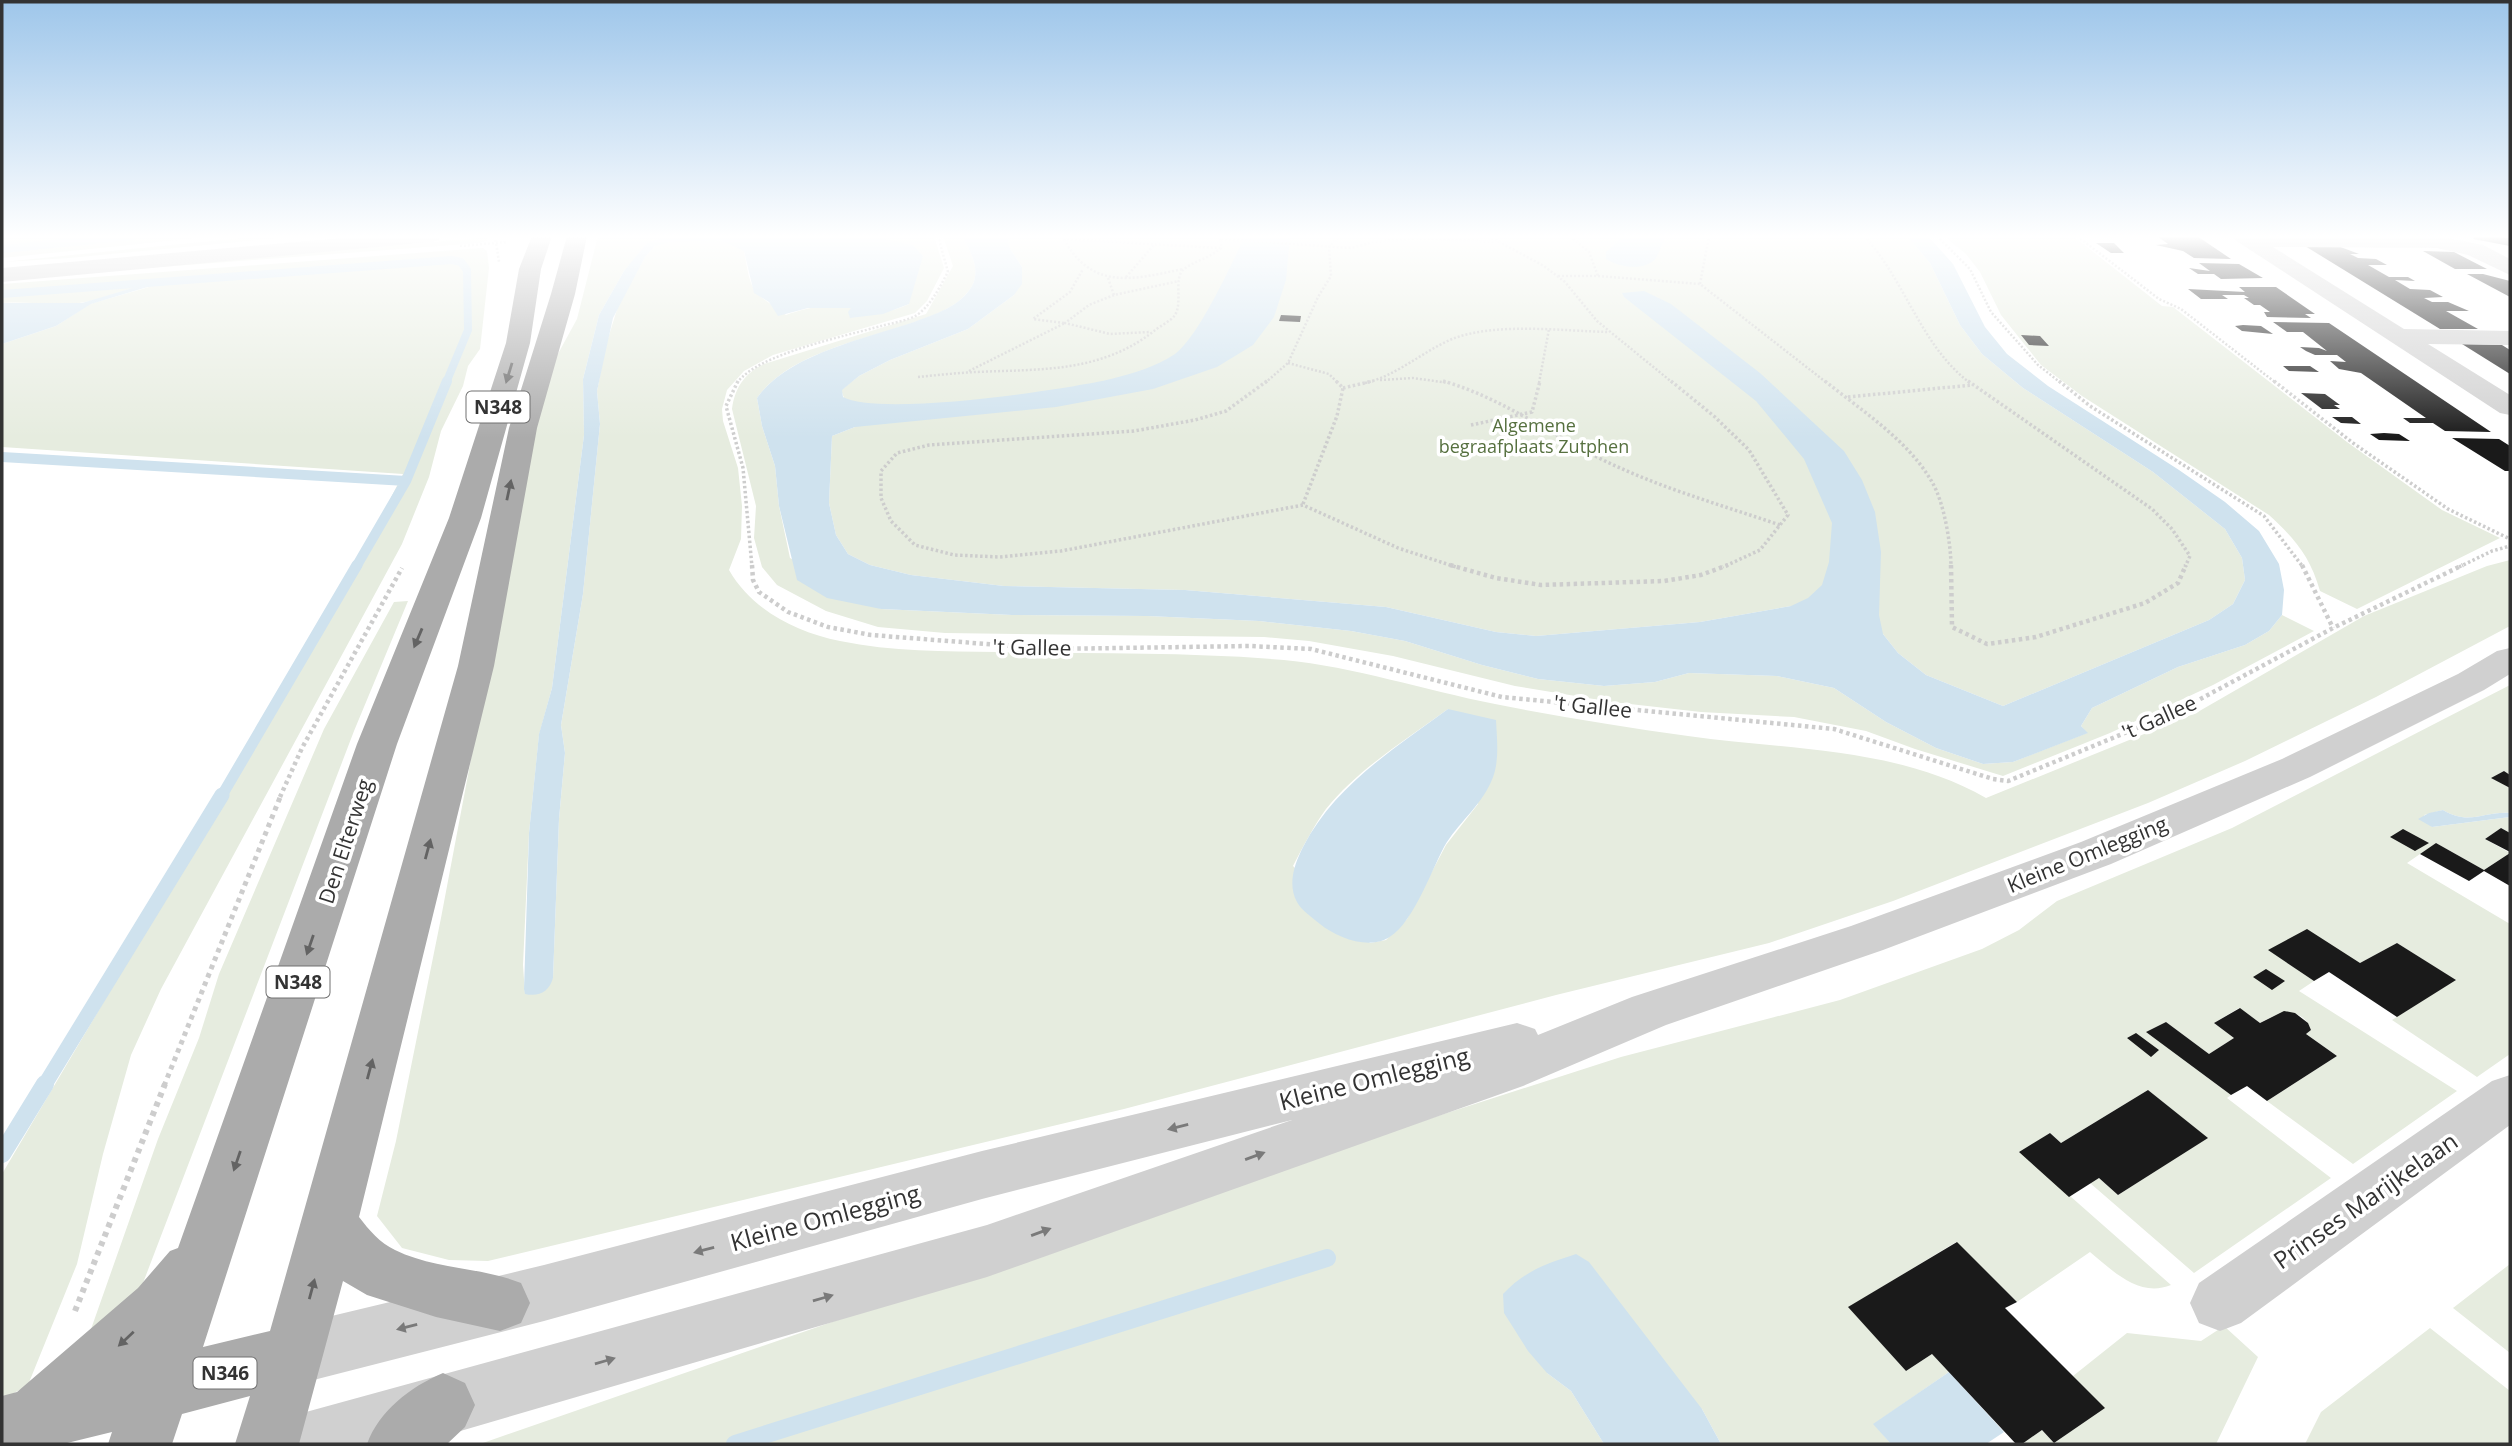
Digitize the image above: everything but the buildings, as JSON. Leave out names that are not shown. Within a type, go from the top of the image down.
[{"type":"main road","name":"Den Elterweg","points":[[148,1417],[377,744],[465,518],[518,343],[524,303]]},
{"type":"main road","name":"N348","points":[[267,1444],[294,1355],[476,666],[523,428],[560,303]]},
{"type":"main road","points":[[329,1223],[349,1250],[374,1269],[431,1288],[500,1303]]},
{"type":"main road","points":[[17,1424],[99,1364],[159,1308],[205,1254]]},
{"type":"main road","name":"Kleine Omlegging","points":[[17,1424],[148,1417],[294,1355]]},
{"type":"street","points":[[2348,303],[2510,407]]},
{"type":"street","points":[[2399,336],[2510,338]]},
{"type":"street","name":"Kleine Omlegging","points":[[306,1444],[421,1425],[987,1251],[1321,1132],[1505,1071],[1649,1011],[1867,938],[2096,853],[2296,768],[2471,682],[2510,659]]},
{"type":"street","name":"Kleine Omlegging","points":[[294,1355],[558,1290],[982,1175],[1649,1011]]},
{"type":"street","name":"Prinses Marijkelaan","points":[[2220,1303],[2510,1096]]},
{"type":"path","name":"'t Gallee","points":[[928,303],[923,312],[914,317],[822,342],[764,362],[742,376],[730,394],[726,405],[743,468],[753,580],[759,592],[772,603],[828,626],[871,635],[990,646],[1051,649],[1250,646],[1311,649],[1502,697],[1834,729],[1993,779],[2008,781],[2176,712],[2333,628],[2492,551],[2510,546]]},
{"type":"path","points":[[1053,303],[1032,319],[1065,323],[1110,334],[1152,332]]},
{"type":"path","points":[[966,373],[1065,323],[1093,303]]},
{"type":"path","points":[[918,377],[1030,372],[1097,362],[1136,345],[1175,315],[1178,303]]},
{"type":"path","points":[[1315,303],[1288,363],[1258,389],[1226,411],[1195,420],[1135,431],[929,445],[897,453],[881,471],[881,498],[891,521],[915,545],[954,555],[1000,557],[1111,543],[1303,505],[1423,556],[1496,578],[1541,586],[1664,581],[1701,575],[1742,560],[1760,550],[1788,515],[1749,450],[1715,417],[1597,321],[1582,303]]},
{"type":"path","points":[[1725,303],[1847,397],[1912,456],[1933,483],[1951,556],[1952,627],[1987,644],[2036,637],[2145,603],[2178,583],[2190,556],[2179,535],[2156,510],[2062,448],[1949,365],[1908,303]]},
{"type":"path","points":[[1987,303],[1991,312],[2038,365],[2090,406],[2264,516],[2286,537],[2304,565],[2333,628]]},
{"type":"path","points":[[2169,303],[2181,309],[2364,451],[2448,509],[2510,539]]},
{"type":"path","points":[[1471,425],[1532,412],[1545,360],[1549,329]]},
{"type":"path","points":[[1380,380],[1423,353],[1455,338],[1499,330],[1610,332]]},
{"type":"path","points":[[1288,363],[1329,374],[1343,388]]},
{"type":"path","points":[[1343,388],[1410,376],[1450,381],[1487,395],[1596,457],[1671,487],[1780,525]]},
{"type":"path","points":[[1847,397],[1972,384]]},
{"type":"path","points":[[1303,505],[1337,416],[1343,388]]},
{"type":"path","points":[[81,1296],[264,832],[302,748],[407,560]]},
{"type":"green space","points":[[485,303],[480,349],[468,366],[463,386],[441,431],[429,477],[402,544],[161,989],[131,1055],[103,1154],[77,1264],[28,1385],[2,1400],[2,1174],[328,622],[403,474],[2,447],[2,344],[56,326],[90,304]]},
{"type":"green space","points":[[581,303],[606,303],[599,315],[583,379],[584,435],[552,688],[539,735],[529,833],[523,965],[525,994],[553,978],[559,819],[565,753],[561,725],[583,594],[600,424],[597,391],[606,345],[619,303],[770,303],[786,315],[827,306],[877,312],[909,303],[925,303],[915,313],[773,355],[744,371],[727,390],[722,409],[723,421],[738,468],[742,506],[741,539],[729,570],[750,597],[777,617],[807,632],[840,641],[918,650],[1212,656],[1311,663],[1495,704],[1567,717],[1688,736],[1803,748],[1879,760],[1952,781],[1986,798],[2196,713],[2364,616],[2487,566],[2510,560],[2510,626],[2376,697],[2245,761],[2148,803],[1893,901],[1769,943],[1556,995],[1124,1109],[488,1261],[449,1260],[402,1248],[377,1216],[396,1141],[441,918],[542,383],[577,319]],"holes":[[[1448,709],[1478,804],[1446,845],[1407,919],[1386,940],[1370,943],[1293,866],[1317,823],[1339,794],[1384,755]]]},
{"type":"green space","points":[[932,303],[955,303],[927,318],[847,343],[806,360],[770,383],[757,398],[762,426],[775,466],[779,506],[790,558],[881,609],[1259,621],[1351,631],[1405,641],[1538,679],[1604,686],[1655,682],[1689,673],[1777,676],[1834,688],[1886,722],[1936,748],[1983,764],[2013,762],[2087,733],[2081,726],[2092,708],[2178,667],[2245,645],[2269,631],[2282,615],[2314,631],[2213,685],[2110,733],[2003,776],[1866,731],[1794,717],[1701,712],[1612,702],[1515,686],[1393,656],[1309,641],[1264,637],[945,633],[878,627],[826,611],[777,585],[762,567],[754,538],[756,506],[732,409],[742,382],[764,364],[926,314]]},
{"type":"green space","name":"Algemene begraafplaats Zutphen","points":[[1003,303],[1950,303],[1960,325],[1982,354],[2023,388],[2153,472],[2225,529],[2242,558],[2245,580],[2233,604],[2209,620],[2003,706],[1926,675],[1898,653],[1883,634],[1791,606],[1700,622],[1536,636],[1496,632],[1386,607],[1185,590],[1004,586],[911,575],[870,565],[848,554],[836,535],[829,503],[832,436],[855,427],[841,390],[859,376],[890,360],[968,329]]},
{"type":"green space","points":[[1995,303],[2159,303],[2173,307],[2347,442],[2442,510],[2500,538],[2357,609],[2320,591],[2300,549],[2269,515],[2082,396],[2041,365],[2001,315]]},
{"type":"green space","points":[[408,601],[354,731],[143,1283],[84,1349],[158,1139],[199,1038],[219,974],[324,729],[394,602]]},
{"type":"green space","points":[[2510,685],[2510,775],[2504,771],[2492,778],[2510,788],[2510,813],[2461,817],[2443,810],[2424,815],[2432,827],[2510,817],[2510,833],[2501,828],[2485,839],[2510,853],[2484,870],[2436,843],[2407,863],[2510,924],[2510,1054],[2477,1077],[2392,1020],[2455,980],[2397,943],[2360,963],[2269,950],[2314,981],[2299,991],[2457,1091],[2353,1164],[2267,1101],[2337,1056],[2306,1034],[2311,1030],[2301,1017],[2281,1014],[2260,1023],[2239,1008],[2214,1023],[2234,1038],[2209,1054],[2166,1022],[2147,1032],[2231,1095],[2227,1098],[2331,1178],[2194,1273],[2090,1183],[2099,1178],[2118,1195],[2207,1138],[2148,1090],[2061,1143],[2050,1133],[2020,1152],[2171,1285],[2148,1288],[2137,1285],[2117,1274],[2090,1252],[2017,1302],[1956,1242],[1849,1307],[1906,1371],[1932,1354],[1949,1372],[1874,1424],[1891,1444],[1721,1444],[1702,1409],[1547,1373],[1571,1391],[1604,1444],[480,1444],[1155,1210],[1450,1112],[1621,1057],[1840,1000],[1982,949],[2019,930],[2057,901],[2232,828]]},
{"type":"green space","points":[[2510,1264],[2510,1353],[2453,1308]]},
{"type":"green space","points":[[2224,1326],[2258,1357],[2216,1444],[2022,1444],[2042,1430],[2054,1443],[2104,1408],[2073,1376],[2127,1333],[2201,1341]]},
{"type":"green space","points":[[2430,1328],[2510,1391],[2510,1444],[2305,1444],[2321,1412]]},
{"type":"water","points":[[2,303],[93,303],[56,326],[2,344]]},
{"type":"water","points":[[606,303],[621,303],[613,318],[597,391],[600,424],[583,594],[561,725],[565,753],[559,819],[553,978],[543,992],[525,994],[529,833],[539,734],[552,688],[584,435],[583,379],[599,315]]},
{"type":"water","points":[[770,303],[909,303],[883,314],[850,318],[848,312],[851,308],[808,308],[778,316]]},
{"type":"water","points":[[954,303],[1003,303],[968,329],[890,360],[859,376],[842,390],[843,397],[863,402],[931,403],[1015,395],[1111,379],[1144,369],[1175,354],[1194,332],[1211,303],[1278,303],[1274,317],[1253,345],[1217,367],[1153,389],[1056,407],[855,427],[832,436],[829,503],[836,535],[848,554],[870,565],[911,575],[1004,586],[1185,590],[1386,607],[1496,632],[1536,636],[1700,622],[1791,606],[1808,598],[1822,585],[1829,562],[1832,523],[1804,459],[1756,401],[1632,303],[1670,303],[1760,373],[1844,451],[1862,480],[1875,512],[1881,552],[1879,615],[1883,634],[1898,653],[1926,675],[2003,706],[2209,620],[2233,604],[2245,580],[2242,558],[2225,529],[2153,472],[2023,388],[1982,354],[1960,325],[1950,303],[1973,303],[1985,327],[2007,354],[2048,386],[2225,502],[2259,531],[2279,564],[2284,590],[2282,615],[2269,631],[2245,645],[2178,667],[2092,708],[2081,726],[2088,733],[2013,762],[1983,764],[1936,748],[1886,722],[1834,688],[1777,676],[1689,673],[1655,682],[1604,686],[1538,679],[1405,641],[1351,631],[1259,621],[881,609],[827,598],[797,580],[779,506],[775,466],[762,426],[757,398],[771,383],[807,359],[946,309]]},
{"type":"water","points":[[1448,709],[1496,720],[1497,760],[1491,782],[1449,839],[1411,913],[1394,934],[1384,940],[1368,943],[1350,940],[1334,933],[1304,911],[1294,895],[1293,874],[1303,847],[1316,825],[1349,787],[1387,754]]},
{"type":"water","points":[[2443,810],[2461,817],[2510,813],[2510,817],[2432,827],[2418,819]]},
{"type":"water","points":[[1576,1254],[1589,1262],[1702,1409],[1721,1444],[1604,1444],[1571,1391],[1547,1373],[1528,1351],[1504,1313],[1503,1294],[1528,1273]]},
{"type":"water","points":[[1949,1372],[2004,1432],[1986,1444],[1891,1444],[1873,1424]]},
{"type":"waterway","points":[[446,383],[468,330],[468,303]]},
{"type":"waterway","points":[[406,481],[447,381]]},
{"type":"waterway","points":[[2,457],[406,481]]},
{"type":"waterway","points":[[356,567],[406,481]]},
{"type":"waterway","points":[[221,797],[357,565]]},
{"type":"waterway","points":[[44,1086],[222,795]]},
{"type":"waterway","points":[[2,1154],[45,1084]]},
{"type":"waterway","points":[[735,1444],[1327,1258]]}]
